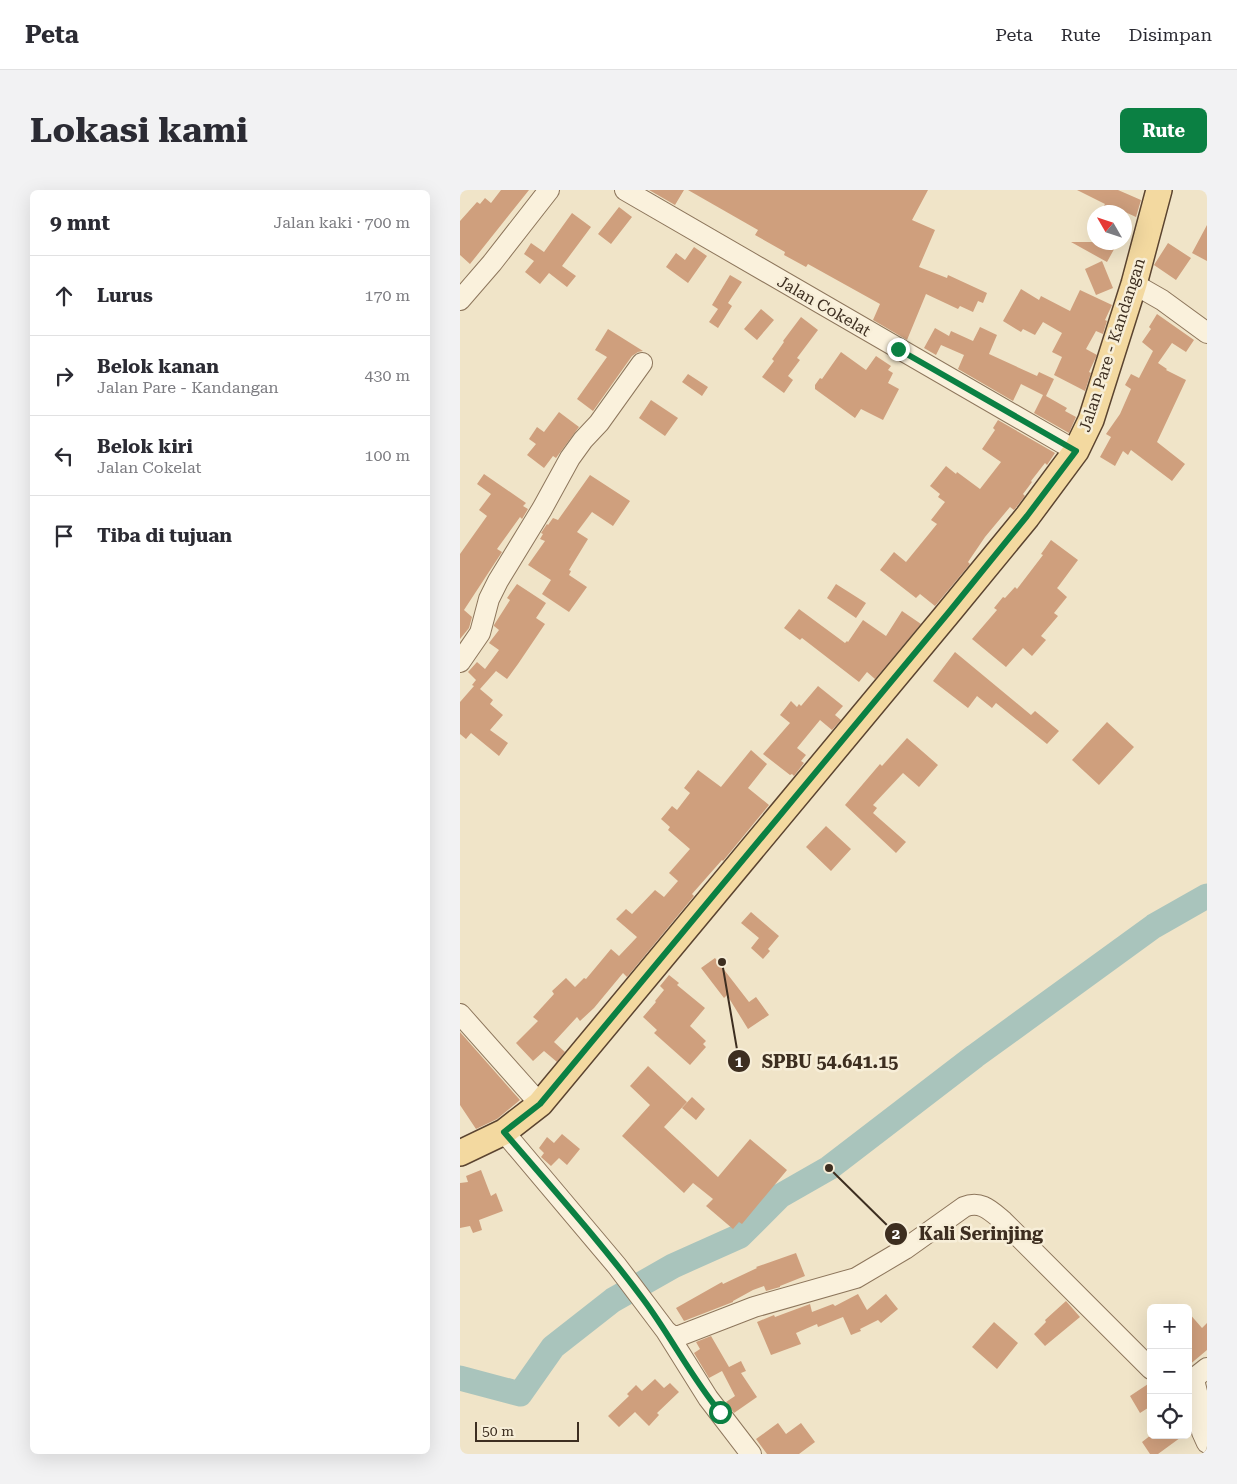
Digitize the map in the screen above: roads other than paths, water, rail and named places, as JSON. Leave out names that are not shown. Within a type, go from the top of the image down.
[{"type":"main road","name":"Jalan Pare - Kandangan","points":[[460,1153],[504,1132],[540,1104],[949,612],[1027,516],[1076,451],[1091,420],[1134,284],[1159,190]]},
{"type":"street","points":[[460,300],[492,263],[549,190]]},
{"type":"street","name":"Jalan Cokelat","points":[[624,190],[1076,451]]},
{"type":"street","points":[[1134,284],[1162,300],[1207,333]]},
{"type":"street","points":[[460,662],[480,633],[498,580],[538,516],[570,458],[599,423],[642,363]]},
{"type":"street","points":[[460,1014],[540,1104]]},
{"type":"street","points":[[504,1132],[642,1298],[714,1405],[751,1454]]},
{"type":"street","points":[[666,1331],[672,1336],[679,1336],[754,1307],[856,1278],[904,1249],[964,1207],[974,1204],[987,1208],[1003,1221],[1147,1365]]},
{"type":"street","points":[[1196,1377],[1202,1432],[1207,1443]]},
{"type":"waterway","points":[[460,1378],[520,1394],[553,1347],[613,1300],[673,1266],[740,1236],[780,1196],[829,1168],[975,1056],[1154,926],[1207,896]]},
{"type":"place","name":"SPBU 54.641.15","points":[[722,962]]},
{"type":"place","name":"Kali Serinjing","points":[[829,1168]]}]
